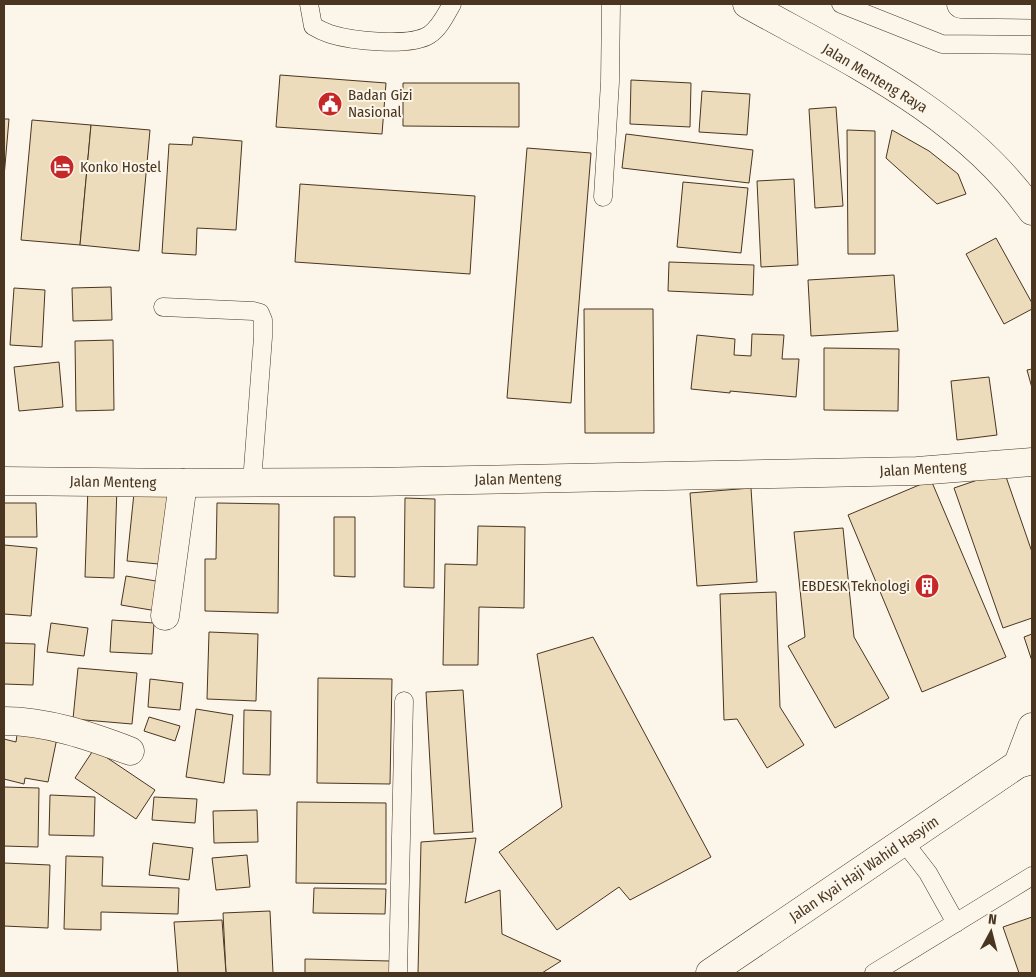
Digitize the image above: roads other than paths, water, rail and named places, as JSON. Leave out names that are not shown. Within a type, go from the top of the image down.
[{"type":"street","name":"Jalan Menteng Raya","points":[[747,4],[894,86],[946,123],[984,156],[1018,191],[1032,211]]},
{"type":"street","points":[[971,4],[1032,5]]},
{"type":"street","name":"Jalan Menteng","points":[[4,481],[183,483],[371,482],[907,471],[1032,462]]},
{"type":"street","points":[[165,616],[183,483]]},
{"type":"street","points":[[4,721],[16,721],[80,733],[130,751]]},
{"type":"street","name":"Jalan Kyai Haji Wahid Hasyim","points":[[710,973],[1025,762],[1032,727]]},
{"type":"lane","points":[[309,4],[312,26],[329,34],[368,41],[401,42],[430,35],[452,4]]},
{"type":"lane","points":[[602,198],[610,82],[611,4]]},
{"type":"lane","points":[[841,4],[942,44],[1032,45]]},
{"type":"lane","points":[[163,307],[253,311],[260,313],[263,320],[263,328],[252,482]]},
{"type":"lane","points":[[398,973],[404,701]]},
{"type":"lane","points":[[904,842],[928,873],[956,923]]},
{"type":"lane","points":[[874,973],[1032,876]]},
{"type":"place","name":"Badan Gizi Nasional","points":[[330,104]]},
{"type":"place","name":"Konko Hostel","points":[[62,167]]},
{"type":"place","name":"EBDESK Teknologi","points":[[927,586]]}]
